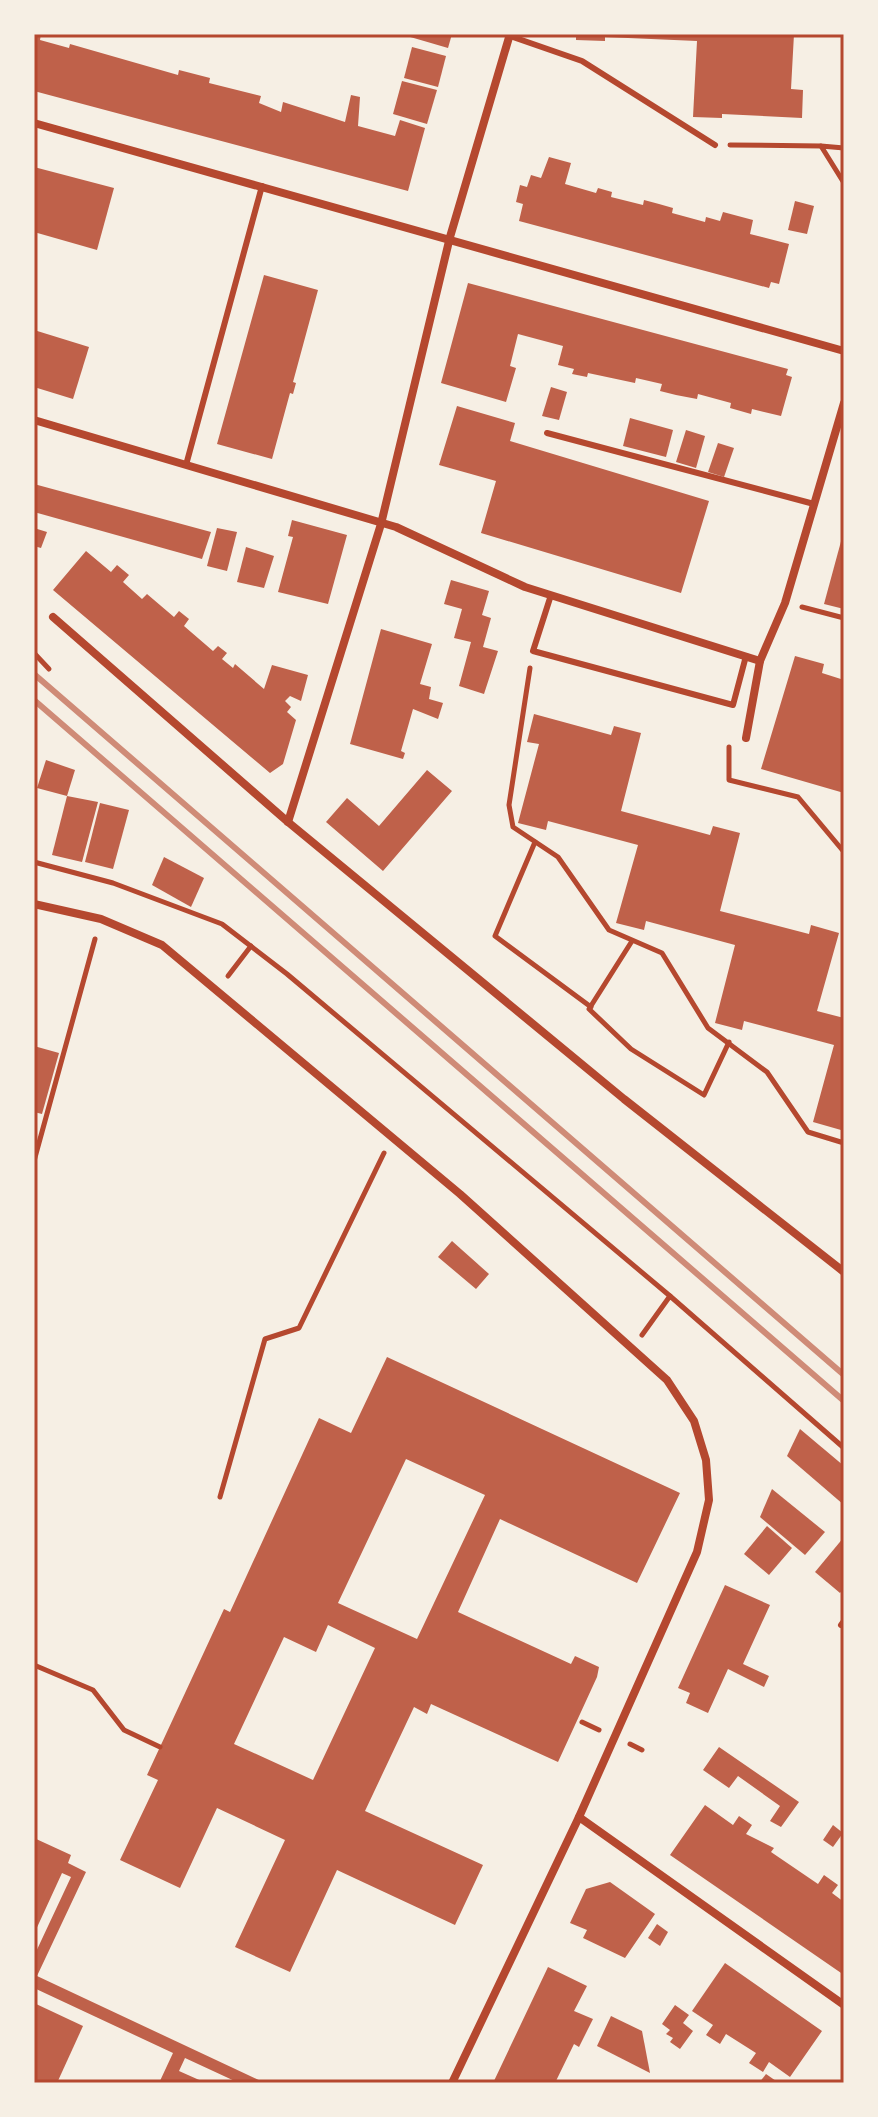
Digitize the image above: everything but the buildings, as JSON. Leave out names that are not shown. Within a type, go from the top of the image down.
[{"type":"street","points":[[288,822],[381,524],[450,237],[510,35]]},
{"type":"street","points":[[34,123],[450,237],[844,351]]},
{"type":"street","points":[[746,738],[760,661],[785,603],[844,403]]},
{"type":"street","points":[[34,420],[396,527],[525,587],[760,661]]},
{"type":"street","points":[[53,617],[288,822],[624,1099],[844,1272]]},
{"type":"street","points":[[34,904],[101,919],[162,945],[460,1194],[667,1380],[694,1421],[706,1460],[709,1500],[697,1552],[579,1817],[452,2083]]},
{"type":"street","points":[[579,1817],[844,2005]]},
{"type":"lane","points":[[510,35],[582,61],[715,145]]},
{"type":"lane","points":[[186,465],[262,186]]},
{"type":"lane","points":[[547,433],[814,504]]},
{"type":"lane","points":[[551,595],[533,651],[733,705],[746,656]]},
{"type":"path","points":[[715,145],[844,148]]},
{"type":"path","points":[[821,146],[844,183]]},
{"type":"path","points":[[785,603],[844,618]]},
{"type":"path","points":[[533,651],[509,805],[513,827],[558,857],[609,930],[662,953],[708,1028],[767,1072],[808,1132],[844,1143]]},
{"type":"path","points":[[34,653],[49,669]]},
{"type":"path","points":[[746,738],[729,743],[729,780],[798,797],[844,852]]},
{"type":"path","points":[[535,842],[495,936],[591,1007]]},
{"type":"path","points":[[34,862],[164,901],[222,924],[670,1296],[844,1448]]},
{"type":"path","points":[[34,1161],[37,1141],[101,919]]},
{"type":"path","points":[[632,941],[589,1009],[631,1049],[704,1095],[729,1042]]},
{"type":"path","points":[[228,976],[251,946]]},
{"type":"path","points":[[220,1497],[265,1339],[299,1328],[380,1162]]},
{"type":"path","points":[[632,1348],[670,1296]]},
{"type":"path","points":[[34,1665],[93,1690],[124,1730],[160,1747]]},
{"type":"railway","points":[[34,674],[844,1375]]},
{"type":"railway","points":[[34,700],[844,1401]]}]
